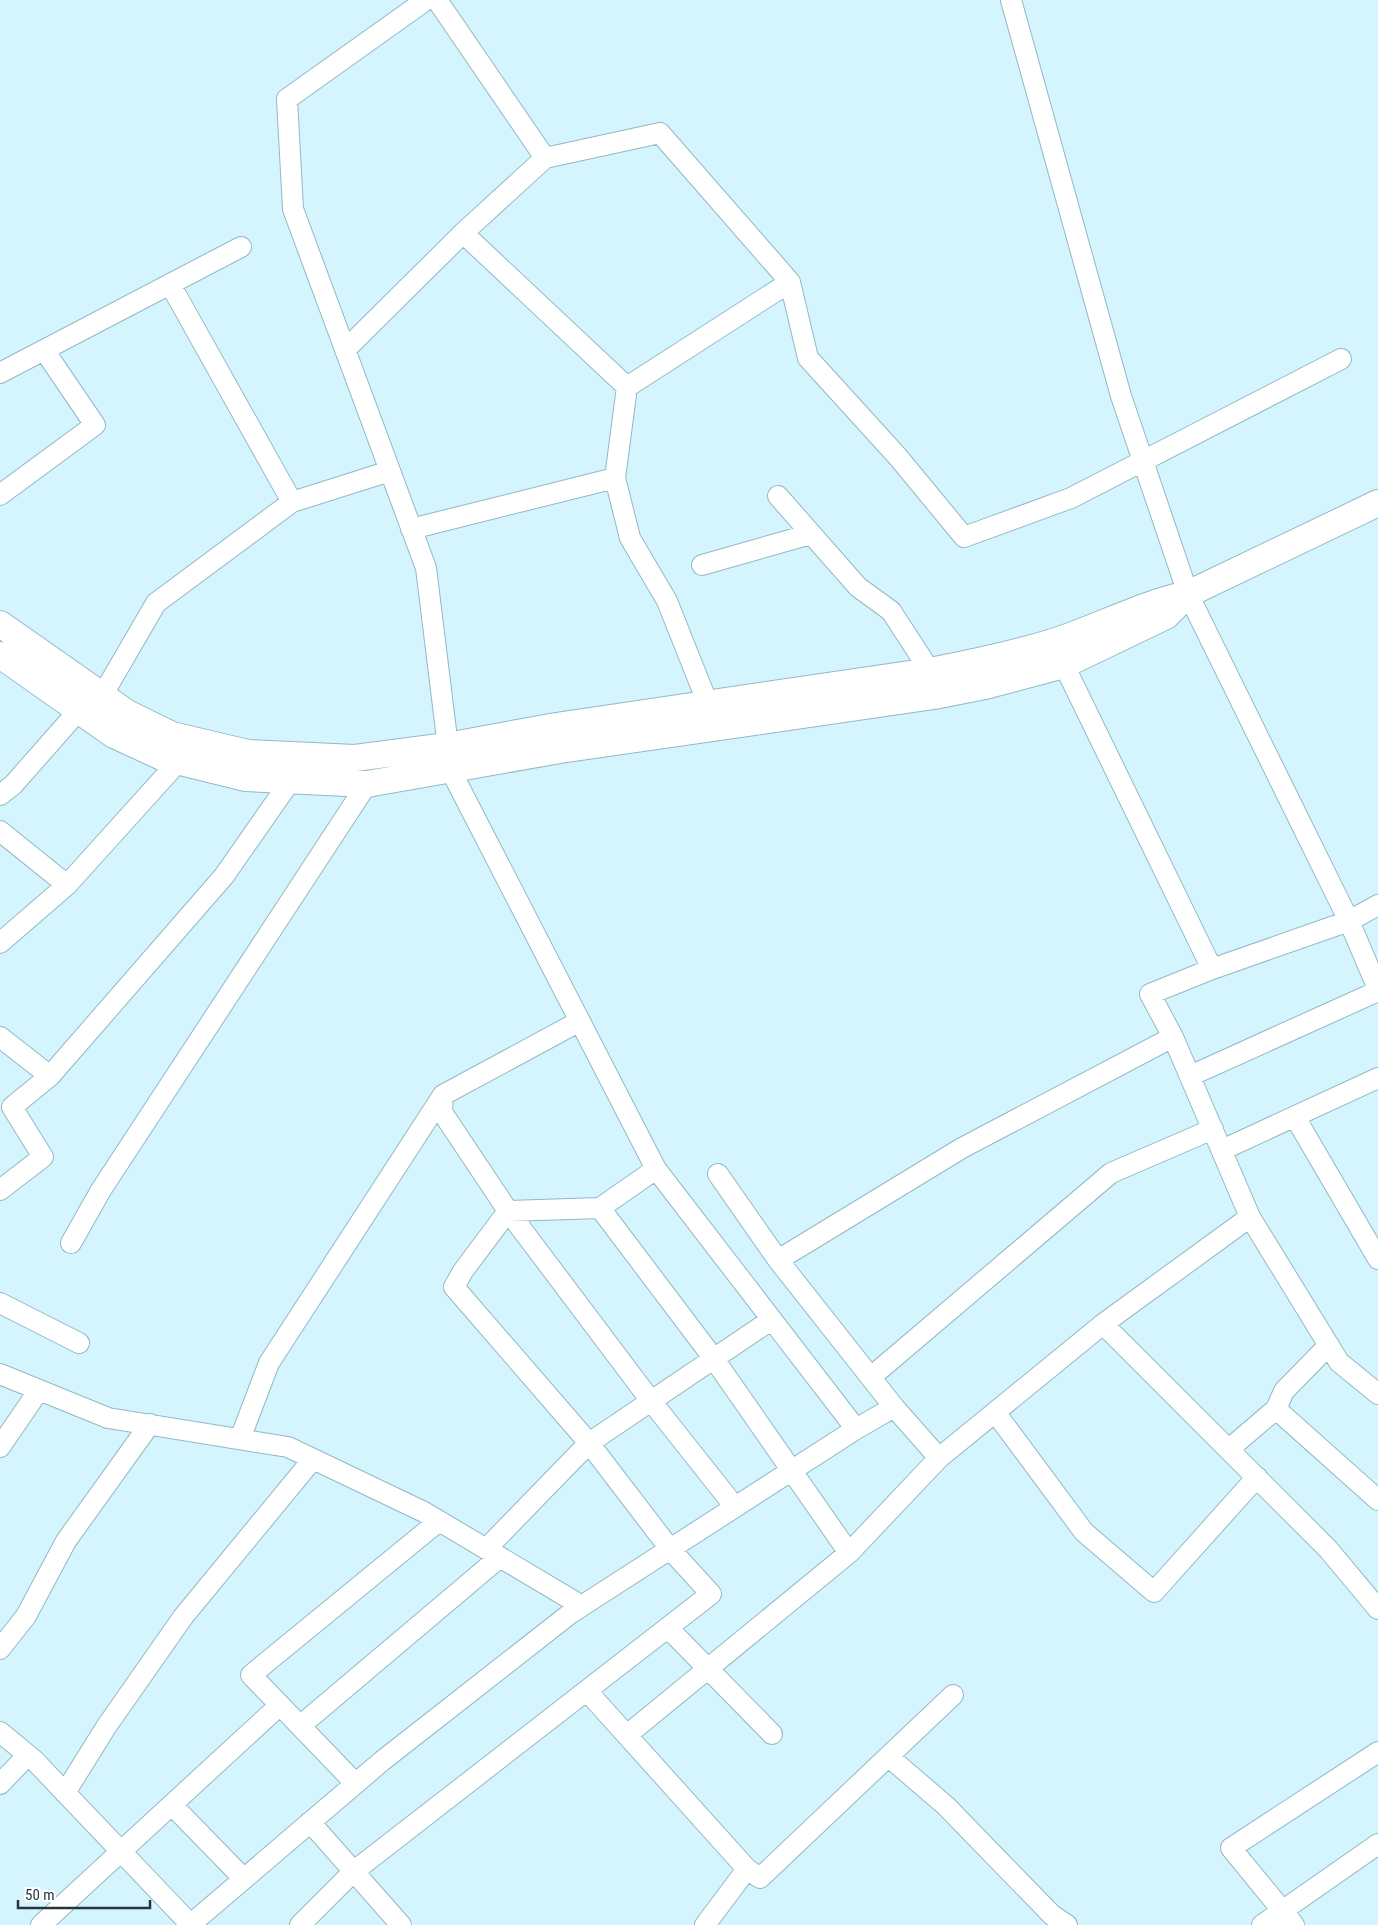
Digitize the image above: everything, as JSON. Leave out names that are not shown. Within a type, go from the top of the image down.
[{"type":"main road","points":[[0,624],[92,699],[114,735],[164,758],[244,778],[367,784],[449,758],[558,738],[708,704],[930,671],[979,661],[1056,641],[1158,601],[1188,594],[1378,503]]},
{"type":"main road","points":[[558,738],[934,696],[985,686],[1064,665],[1166,616],[1188,594]]},
{"type":"main road","points":[[4,664],[127,713],[172,734],[248,753],[355,758],[449,758]]},
{"type":"street","points":[[426,0],[287,99],[293,209],[426,568],[449,758],[656,1169],[856,1429]]},
{"type":"street","points":[[436,0],[545,158]]},
{"type":"street","points":[[1011,0],[1121,396],[1188,594],[1349,921],[1373,964],[1378,990],[1190,1076]]},
{"type":"street","points":[[345,350],[462,233],[545,158],[660,133],[790,282],[808,358],[898,458],[964,537],[1071,498],[1341,359]]},
{"type":"street","points":[[462,233],[627,386]]},
{"type":"street","points":[[0,373],[241,247]]},
{"type":"street","points":[[627,386],[790,282]]},
{"type":"street","points":[[170,284],[292,502]]},
{"type":"street","points":[[0,494],[95,425],[44,350]]},
{"type":"street","points":[[627,386],[615,478],[630,538],[667,601],[708,704]]},
{"type":"street","points":[[0,795],[13,785],[92,699],[156,603],[292,502],[390,471]]},
{"type":"street","points":[[411,529],[615,478]]},
{"type":"street","points":[[778,496],[858,587],[891,611],[930,671]]},
{"type":"street","points":[[702,565],[811,534]]},
{"type":"street","points":[[1064,665],[1212,969]]},
{"type":"street","points":[[0,942],[67,885],[178,762]]},
{"type":"street","points":[[0,1190],[43,1157],[6,1102],[50,1076],[224,876],[291,780]]},
{"type":"street","points":[[72,1243],[101,1190],[367,784]]},
{"type":"street","points":[[0,831],[67,885]]},
{"type":"street","points":[[1378,905],[1349,921],[1212,969],[1150,994],[1173,1036],[1250,1217],[1339,1362],[1378,1394]]},
{"type":"street","points":[[240,1439],[269,1363],[443,1095],[580,1021]]},
{"type":"street","points":[[778,1260],[962,1148],[1173,1036]]},
{"type":"street","points":[[0,1037],[50,1076]]},
{"type":"street","points":[[1222,1150],[1377,1080]]},
{"type":"street","points":[[443,1095],[442,1112],[508,1211],[651,1401],[735,1507]]},
{"type":"street","points":[[1295,1117],[1378,1259]]},
{"type":"street","points":[[871,1377],[1111,1173],[1213,1129]]},
{"type":"street","points":[[508,1211],[600,1208],[656,1169]]},
{"type":"street","points":[[718,1174],[778,1260],[894,1407],[940,1458]]},
{"type":"street","points":[[600,1208],[714,1358],[849,1553]]},
{"type":"street","points":[[300,1925],[353,1872],[711,1594],[670,1549],[589,1443],[454,1287],[463,1271],[508,1211]]},
{"type":"street","points":[[626,1735],[849,1553],[940,1458],[1103,1324],[1250,1217]]},
{"type":"street","points":[[0,1303],[79,1343]]},
{"type":"street","points":[[300,1726],[493,1553],[589,1443],[771,1320]]},
{"type":"street","points":[[1103,1324],[1328,1549],[1378,1609]]},
{"type":"street","points":[[1229,1449],[1276,1408],[1284,1391],[1329,1346]]},
{"type":"street","points":[[0,1374],[108,1418],[288,1447],[439,1521],[582,1606]]},
{"type":"street","points":[[0,1447],[39,1390]]},
{"type":"street","points":[[0,1732],[28,1755],[191,1925],[355,1783],[582,1606],[856,1429],[894,1407]]},
{"type":"street","points":[[1276,1408],[1378,1500]]},
{"type":"street","points":[[996,1412],[1084,1532],[1154,1592],[1257,1477]]},
{"type":"street","points":[[0,1649],[26,1616],[66,1541],[150,1424]]},
{"type":"street","points":[[65,1793],[106,1727],[183,1617],[312,1459]]},
{"type":"street","points":[[355,1783],[251,1675],[439,1521]]},
{"type":"street","points":[[668,1628],[772,1734]]},
{"type":"street","points":[[587,1691],[747,1869],[760,1878],[953,1695]]},
{"type":"street","points":[[41,1925],[280,1705]]},
{"type":"street","points":[[1288,1918],[1231,1848],[1378,1753]]},
{"type":"street","points":[[0,1784],[28,1755]]},
{"type":"street","points":[[889,1757],[946,1806],[1054,1922]]},
{"type":"street","points":[[172,1805],[244,1879]]},
{"type":"street","points":[[310,1822],[401,1925]]},
{"type":"street","points":[[1262,1925],[1288,1918],[1378,1844]]},
{"type":"street","points":[[706,1925],[747,1869]]}]
